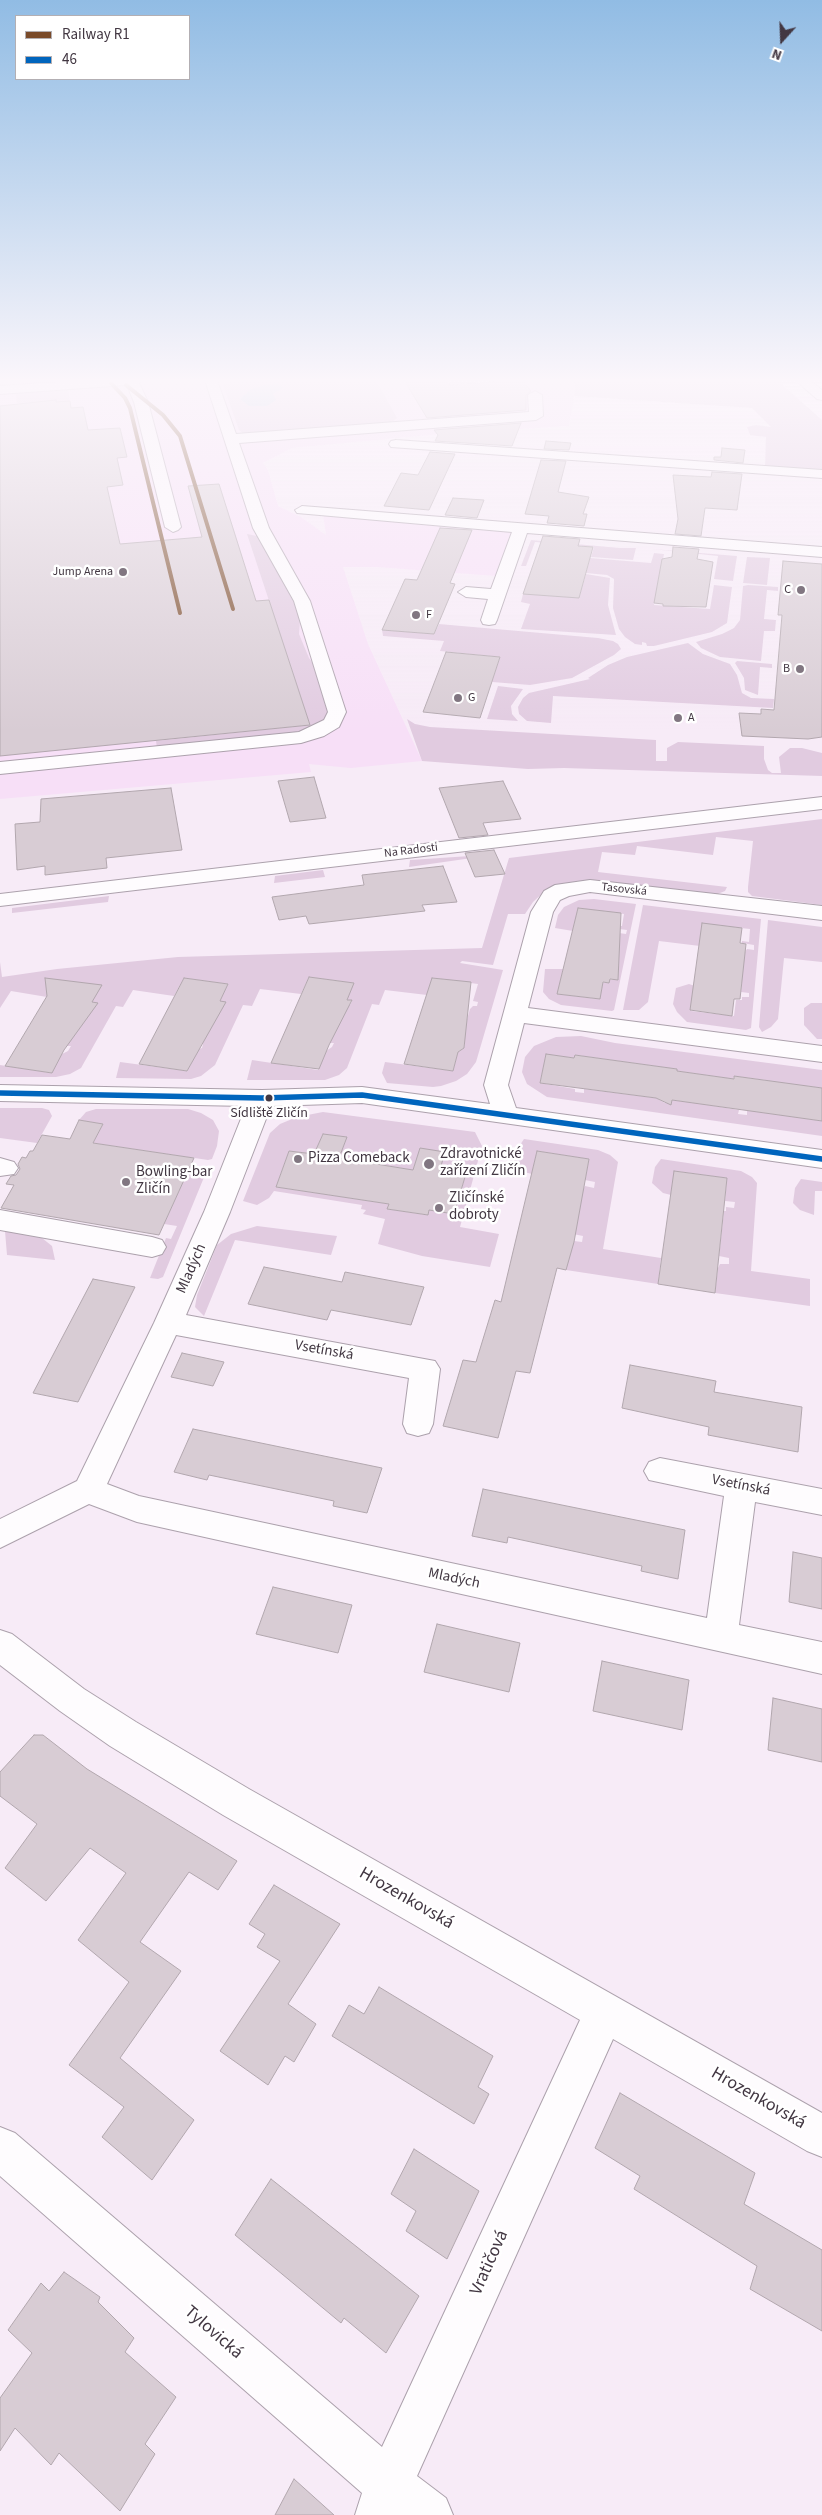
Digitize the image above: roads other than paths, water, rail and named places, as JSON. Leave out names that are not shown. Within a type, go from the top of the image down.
[{"type":"street","points":[[165,497],[173,527]]},
{"type":"street","points":[[0,768],[301,737],[317,732],[332,723],[337,712],[302,600],[261,528],[251,497]]},
{"type":"street","points":[[302,510],[822,552]]},
{"type":"street","points":[[488,620],[521,528]]},
{"type":"street","points":[[466,592],[498,595]]},
{"type":"street","name":"Na Radosti","points":[[0,900],[822,803]]},
{"type":"street","name":"Tasovská","points":[[506,1114],[496,1085],[542,912],[552,896],[564,890],[590,886],[822,913]]},
{"type":"street","points":[[515,1014],[822,1054]]},
{"type":"street","points":[[0,1093],[262,1098],[362,1095],[822,1159]]},
{"type":"street","name":"Mladých","points":[[262,1098],[217,1212],[168,1324],[88,1490],[137,1510],[822,1658]]},
{"type":"street","points":[[0,1220],[152,1247]]},
{"type":"street","name":"Vsetínská","points":[[168,1324],[425,1369],[418,1424]]},
{"type":"street","name":"Vsetínská","points":[[660,1471],[822,1502]]},
{"type":"street","points":[[721,1637],[741,1486]]},
{"type":"street","points":[[0,1534],[88,1490]]},
{"type":"street","name":"Hrozenkovská","points":[[0,1645],[72,1700],[131,1739],[245,1807],[822,2136]]},
{"type":"street","name":"Vratičová","points":[[384,2500],[605,2012]]},
{"type":"street","name":"Tylovická","points":[[0,2148],[384,2500],[429,2515]]},
{"type":"rail line","name":"R1","points":[[152,497],[180,613]]},
{"type":"rail line","name":"R1","points":[[199,497],[233,609]]},
{"type":"place","name":"Jump Arena","points":[[123,572]]},
{"type":"place","name":"C","points":[[801,590]]},
{"type":"place","name":"F","points":[[416,615]]},
{"type":"place","name":"B","points":[[800,669]]},
{"type":"place","name":"G","points":[[458,698]]},
{"type":"place","name":"A","points":[[678,718]]},
{"type":"place","name":"Sídliště Zličín","points":[[269,1098]]},
{"type":"place","name":"Pizza Comeback","points":[[298,1159]]},
{"type":"place","name":"Zdravotnické zařízení Zličín","points":[[429,1164]]},
{"type":"place","name":"Bowling-bar Zličín","points":[[126,1182]]},
{"type":"place","name":"Zličínské dobroty","points":[[439,1208]]}]
